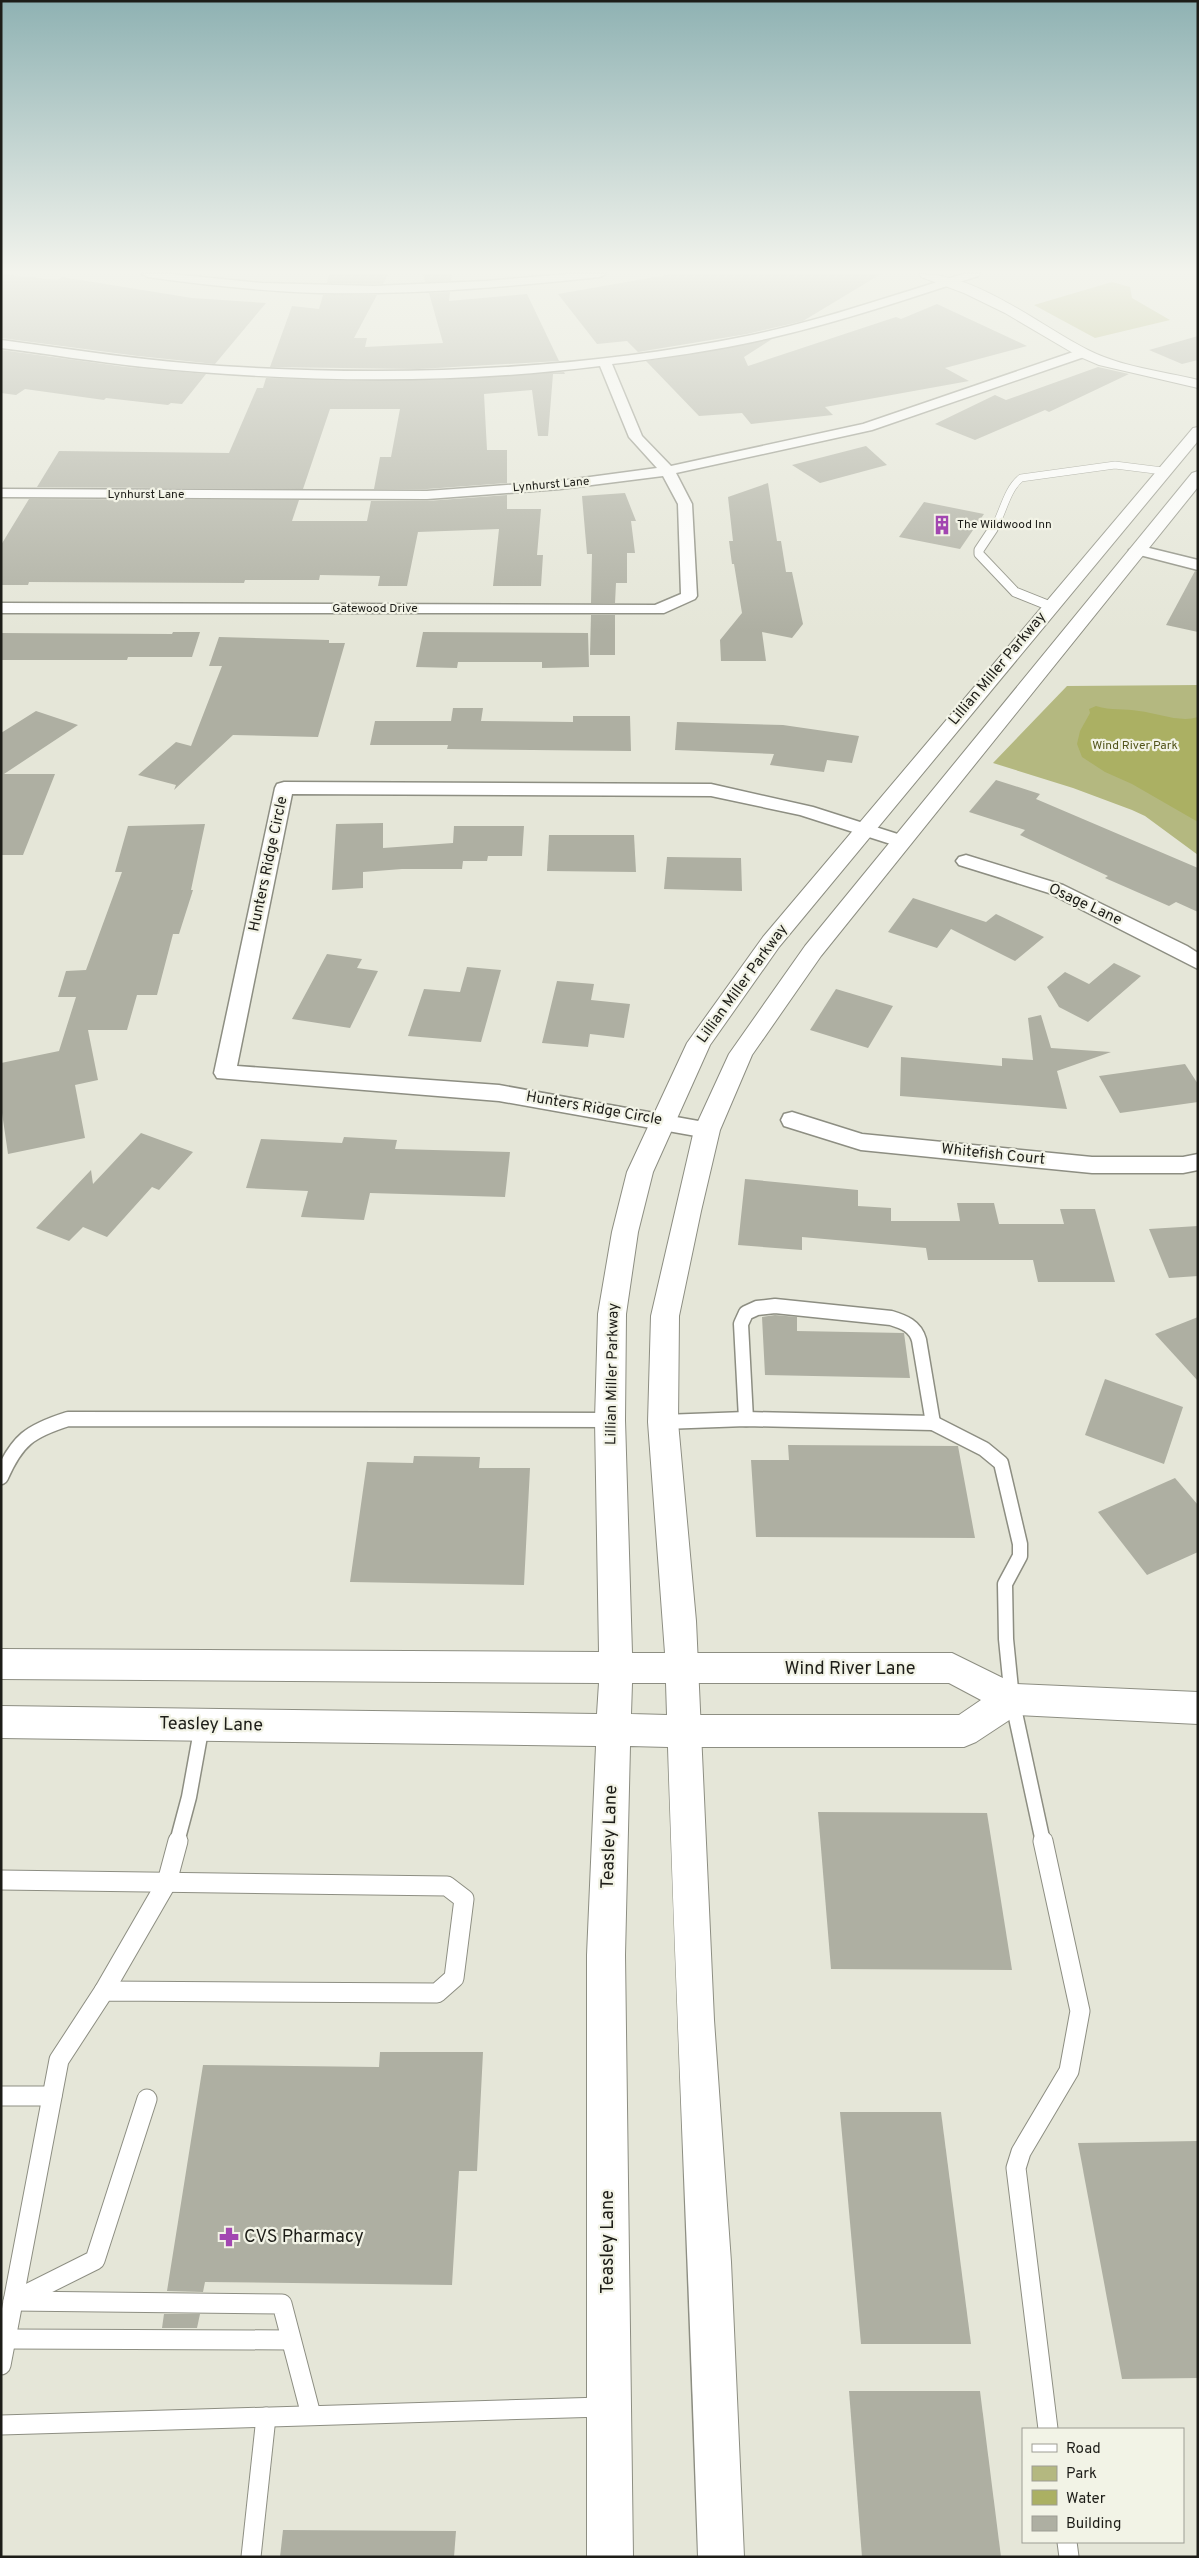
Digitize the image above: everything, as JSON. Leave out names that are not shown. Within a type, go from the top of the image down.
[{"type":"main road","name":"Lillian Miller Parkway","points":[[614,1730],[616,1668],[610,1420],[612,1314],[625,1232],[640,1172],[699,1043],[770,942],[1198,431]]},
{"type":"main road","points":[[721,2557],[710,2262],[695,2020],[680,1668],[680,1621],[664,1422],[665,1316],[707,1130],[741,1054],[813,951],[900,841],[1198,476]]},
{"type":"main road","points":[[1,1664],[616,1668]]},
{"type":"main road","name":"Wind River Lane","points":[[616,1668],[952,1668],[1012,1699],[1198,1708]]},
{"type":"main road","points":[[614,1730],[964,1731],[1012,1699]]},
{"type":"main road","name":"Teasley Lane","points":[[1,1722],[614,1730],[606,1955],[610,2557]]},
{"type":"street","points":[[618,393],[636,437],[668,471]]},
{"type":"street","name":"Lynhurst Lane","points":[[1,493],[47,495],[427,495],[560,485],[668,471],[868,427],[965,393]]},
{"type":"street","name":"Gatewood Drive","points":[[1,608],[658,610],[690,596],[685,504],[668,471]]},
{"type":"street","points":[[1137,550],[1198,565]]},
{"type":"street","name":"Hunters Ridge Circle","points":[[707,1130],[664,1120],[499,1093],[225,1073],[284,788],[711,790],[766,801],[864,828],[900,841]]},
{"type":"street","name":"Osage Lane","points":[[966,860],[1056,889],[1180,951],[1198,963]]},
{"type":"street","name":"Whitefish Court","points":[[792,1120],[861,1142],[1092,1165],[1184,1165],[1198,1162]]},
{"type":"lane","points":[[1050,606],[1015,592],[980,558],[979,550],[1000,519],[1014,484],[1027,476],[1115,465],[1163,471]]},
{"type":"lane","points":[[746,1419],[741,1324],[746,1313],[756,1308],[775,1306],[891,1318],[914,1328],[919,1340],[933,1423]]},
{"type":"lane","points":[[1,1477],[10,1455],[23,1439],[35,1429],[68,1419],[610,1420]]},
{"type":"lane","points":[[664,1422],[746,1419],[933,1423],[984,1448],[1001,1463],[1020,1544],[1020,1556],[1005,1584],[1006,1639],[1012,1699],[1080,2011],[1069,2071],[1021,2152],[1016,2168],[1048,2428]]},
{"type":"lane","points":[[1,2365],[59,2060],[104,1990],[168,1882],[189,1798],[202,1725]]},
{"type":"lane","points":[[1,1880],[447,1886],[464,1899],[454,1978],[437,1993],[104,1990]]},
{"type":"lane","points":[[1,2096],[52,2096]]},
{"type":"lane","points":[[13,2301],[95,2260],[147,2099]]},
{"type":"lane","points":[[13,2301],[282,2304],[311,2415]]},
{"type":"lane","points":[[6,2339],[291,2340]]},
{"type":"lane","points":[[1,2425],[609,2406]]},
{"type":"lane","points":[[251,2557],[266,2417]]},
{"type":"lane","points":[[1066,2543],[1069,2557]]},
{"type":"green space","name":"Wind River Park","points":[[1198,685],[1198,855],[1145,816],[1132,810],[1073,788],[993,763],[1067,686]]},
{"type":"water","points":[[1096,706],[1134,710],[1184,719],[1198,717],[1198,822],[1132,784],[1105,772],[1082,757],[1077,744],[1080,731],[1090,713],[1089,709]]},
{"type":"building","points":[[56,393],[191,393],[182,404],[171,403],[168,405],[106,398],[104,400]]},
{"type":"building","points":[[255,393],[492,393],[484,394],[487,450],[507,450],[507,483],[427,489],[374,489],[380,457],[391,457],[400,409],[330,409],[303,489],[37,487],[59,451],[229,453]]},
{"type":"building","points":[[532,393],[551,393],[548,436],[538,436]]},
{"type":"building","points":[[677,393],[900,393],[825,407],[833,415],[751,424],[742,413],[699,416]]},
{"type":"building","points":[[1024,393],[1088,393],[1049,412],[1045,410],[975,440],[935,424],[995,395],[1006,400]]},
{"type":"building","points":[[866,446],[887,465],[820,483],[792,465]]},
{"type":"building","points":[[768,483],[777,541],[781,541],[786,572],[792,572],[803,624],[792,638],[762,632],[766,661],[721,661],[720,640],[742,613],[729,541],[733,541],[728,497]]},
{"type":"building","points":[[625,493],[636,521],[631,521],[635,553],[627,553],[627,583],[616,583],[615,603],[591,603],[592,554],[587,554],[582,496]]},
{"type":"building","points":[[507,495],[507,509],[541,509],[537,555],[543,555],[541,586],[493,586],[499,529],[418,532],[407,586],[378,586],[380,576],[320,575],[319,580],[245,580],[244,583],[29,582],[28,585],[1,585],[1,545],[29,499],[299,500],[292,521],[367,521],[371,501],[427,501]]},
{"type":"building","name":"The Wildwood Inn","points":[[924,502],[984,514],[960,549],[899,537]]},
{"type":"building","points":[[1195,571],[1198,572],[1198,632],[1166,625]]},
{"type":"building","points":[[591,615],[615,615],[615,655],[590,655]]},
{"type":"building","points":[[173,632],[200,632],[192,657],[128,657],[127,660],[1,660],[1,633],[172,634]]},
{"type":"building","points":[[423,632],[588,633],[589,667],[542,668],[542,662],[458,662],[457,668],[416,667]]},
{"type":"building","points":[[219,637],[329,640],[329,643],[345,643],[318,737],[233,735],[174,790],[176,785],[138,775],[176,742],[191,746],[222,666],[209,666]]},
{"type":"building","points":[[453,708],[483,708],[481,721],[573,722],[573,716],[630,716],[631,751],[447,749],[448,745],[370,745],[375,721],[451,721]]},
{"type":"building","points":[[36,711],[78,725],[4,774],[55,774],[23,855],[1,855],[1,733]]},
{"type":"building","points":[[677,722],[783,725],[859,736],[852,763],[827,760],[824,772],[770,765],[774,754],[675,750]]},
{"type":"building","points":[[996,780],[1040,794],[1036,799],[1198,868],[1198,912],[1176,902],[1169,906],[1105,878],[1108,876],[1020,835],[1025,830],[969,812]]},
{"type":"building","points":[[383,823],[383,848],[453,843],[454,826],[524,826],[522,856],[488,856],[487,861],[463,861],[462,869],[402,869],[363,872],[363,888],[332,890],[336,824]]},
{"type":"building","points":[[205,824],[191,890],[193,890],[179,934],[173,934],[157,995],[137,995],[127,1030],[88,1030],[98,1080],[75,1085],[85,1138],[8,1154],[1,1106],[1,1063],[59,1051],[76,997],[58,997],[66,971],[86,970],[122,872],[115,872],[128,826]]},
{"type":"building","points":[[549,835],[634,835],[636,872],[547,871]]},
{"type":"building","points":[[667,857],[741,858],[742,891],[664,889]]},
{"type":"building","points":[[913,898],[986,922],[996,914],[1044,937],[1015,961],[951,929],[937,948],[888,932]]},
{"type":"building","points":[[327,954],[362,959],[357,968],[378,971],[350,1028],[292,1019]]},
{"type":"building","points":[[1114,963],[1141,976],[1088,1022],[1059,1007],[1047,987],[1065,972],[1089,984]]},
{"type":"building","points":[[467,967],[501,970],[481,1042],[408,1036],[424,989],[460,992]]},
{"type":"building","points":[[557,981],[594,984],[591,1000],[630,1004],[624,1038],[590,1034],[588,1047],[542,1043]]},
{"type":"building","points":[[836,989],[893,1006],[868,1048],[810,1030]]},
{"type":"building","points":[[1041,1015],[1051,1048],[1111,1052],[1057,1071],[1067,1109],[900,1096],[901,1057],[1002,1066],[1002,1058],[1033,1060],[1028,1018]]},
{"type":"building","points":[[1185,1064],[1198,1084],[1198,1102],[1120,1113],[1099,1076]]},
{"type":"building","points":[[141,1133],[193,1152],[159,1190],[152,1187],[107,1237],[83,1227],[69,1241],[36,1228],[91,1170],[93,1184]]},
{"type":"building","points":[[344,1137],[397,1140],[395,1149],[510,1152],[505,1197],[370,1193],[364,1220],[301,1217],[308,1191],[246,1188],[261,1139],[342,1143]]},
{"type":"building","points":[[745,1179],[858,1190],[858,1206],[891,1208],[891,1221],[960,1221],[957,1203],[994,1203],[999,1224],[1064,1224],[1060,1209],[1095,1209],[1115,1282],[1038,1282],[1033,1260],[928,1260],[926,1248],[802,1237],[802,1250],[738,1245]]},
{"type":"building","points":[[1198,1226],[1198,1276],[1169,1278],[1149,1229]]},
{"type":"building","points":[[775,1315],[797,1317],[797,1331],[904,1333],[910,1378],[765,1375],[762,1317]]},
{"type":"building","points":[[1198,1317],[1198,1381],[1155,1334]]},
{"type":"building","points":[[1105,1379],[1183,1407],[1164,1464],[1085,1435]]},
{"type":"building","points":[[788,1445],[958,1446],[975,1538],[756,1537],[751,1460],[789,1460]]},
{"type":"building","points":[[414,1456],[480,1457],[479,1468],[530,1468],[524,1585],[350,1582],[367,1462],[413,1463]]},
{"type":"building","points":[[1175,1478],[1198,1505],[1198,1552],[1147,1575],[1098,1512]]},
{"type":"building","points":[[818,1812],[987,1813],[1012,1970],[831,1969]]},
{"type":"building","name":"CVS Pharmacy","points":[[380,2052],[483,2052],[477,2171],[459,2171],[452,2285],[205,2282],[203,2292],[167,2291],[203,2065],[379,2067]]},
{"type":"building","points":[[840,2112],[941,2112],[971,2344],[861,2344]]},
{"type":"building","points":[[1198,2141],[1198,2378],[1122,2379],[1078,2143]]},
{"type":"building","points":[[164,2314],[200,2314],[197,2328],[162,2328]]},
{"type":"building","points":[[849,2391],[980,2391],[1001,2557],[862,2557]]},
{"type":"building","points":[[283,2530],[456,2531],[454,2557],[280,2557]]},
{"type":"place","name":"The Wildwood Inn","points":[[942,525]]},
{"type":"place","name":"CVS Pharmacy","points":[[229,2237]]}]
